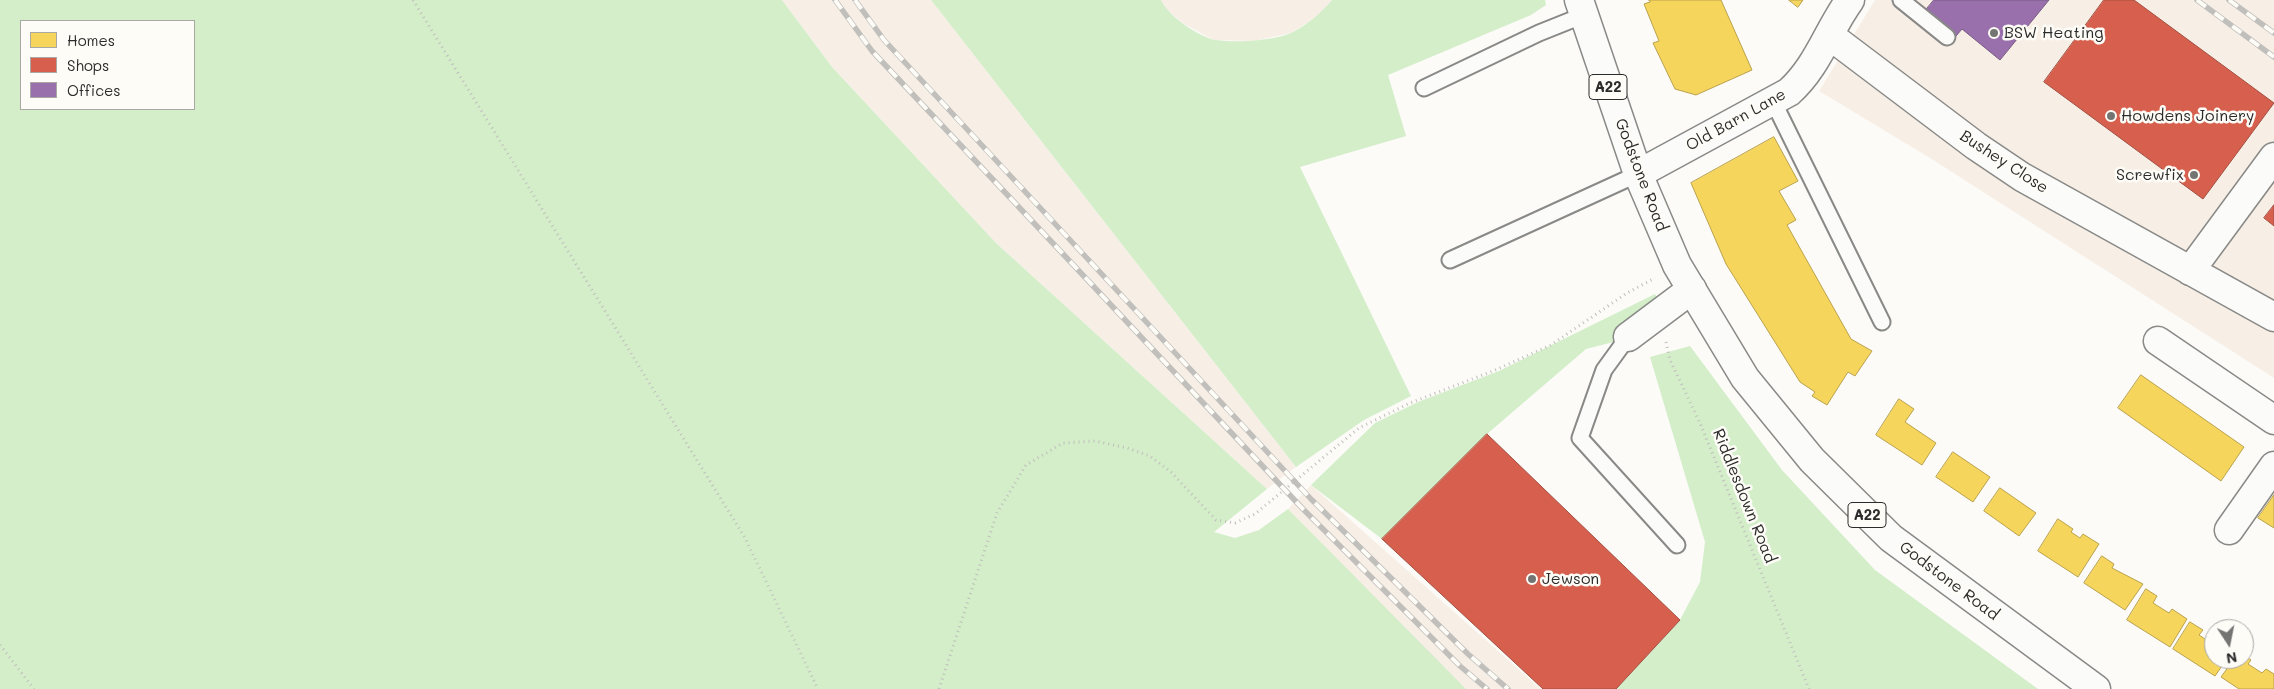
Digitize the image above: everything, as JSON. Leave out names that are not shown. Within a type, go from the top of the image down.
[{"type":"main road","name":"Old Barn Lane","points":[[1638,174],[1789,92],[1802,80],[1814,64],[1850,0]]},
{"type":"main road","name":"Godstone Road","points":[[1581,7],[1638,174],[1677,265],[1745,378],[1825,473],[1891,538],[2096,689]]},
{"type":"main road","name":"Bushey Close","points":[[1830,35],[1938,117],[2022,177],[2274,317]]},
{"type":"main road","points":[[2190,271],[2274,157]]},
{"type":"main road","points":[[1628,337],[1692,289]]},
{"type":"main road","points":[[2158,341],[2274,420]]},
{"type":"main road","points":[[2229,530],[2274,466]]},
{"type":"lane","points":[[1901,0],[1918,5],[1947,37]]},
{"type":"lane","points":[[1424,88],[1539,33],[1581,7]]},
{"type":"lane","points":[[1773,101],[1882,322]]},
{"type":"lane","points":[[1450,260],[1638,174]]},
{"type":"lane","points":[[1628,337],[1604,370],[1580,438],[1677,545]]},
{"type":"path","points":[[413,0],[745,538],[818,689]]},
{"type":"path","points":[[939,689],[997,513],[1026,464],[1062,443],[1095,441],[1127,448],[1150,456],[1171,472],[1216,520],[1235,523],[1255,514],[1358,428],[1410,403],[1493,371],[1551,344],[1627,293],[1677,265]]},
{"type":"path","name":"Riddlesdown Road","points":[[1658,313],[1670,360],[1700,423],[1809,689]]},
{"type":"path","points":[[0,646],[34,689]]},
{"type":"shaded area","points":[[782,0],[931,0],[1296,467],[1267,489],[996,243],[832,67]]},
{"type":"shaded area","points":[[1161,0],[1332,0],[1319,15],[1291,33],[1254,41],[1214,40],[1184,24],[1164,7]]},
{"type":"shaded area","points":[[1875,0],[2274,0],[2274,378],[1930,158],[1819,91]]},
{"type":"shaded area","points":[[1311,485],[1541,689],[1466,689],[1452,677],[1288,509]]},
{"type":"green space","points":[[0,0],[782,0],[832,67],[996,243],[1267,489],[1214,532],[1235,538],[1259,530],[1288,509],[1466,689],[0,689]]},
{"type":"green space","points":[[931,0],[1161,0],[1164,6],[1177,19],[1193,30],[1216,40],[1234,41],[1266,39],[1293,32],[1314,18],[1332,0],[1545,0],[1546,5],[1531,15],[1388,75],[1406,136],[1300,167],[1411,396],[1364,420],[1296,467]]},
{"type":"green space","points":[[1655,294],[1659,301],[1621,340],[1586,349],[1487,434],[1382,539],[1311,485],[1375,423],[1418,402],[1499,371]]},
{"type":"green space","points":[[1690,346],[1782,470],[1875,570],[2038,689],[1616,689],[1680,620],[1700,582],[1705,542],[1650,357]]},
{"type":"building: Homes","points":[[1649,0],[1721,0],[1752,70],[1696,95],[1675,89],[1653,43],[1659,41],[1644,4],[1650,2]]},
{"type":"building: Homes","points":[[1789,0],[1803,0],[1798,7]]},
{"type":"building: Homes","points":[[1774,137],[1798,181],[1779,191],[1796,220],[1787,225],[1851,339],[1872,351],[1855,376],[1848,372],[1827,405],[1812,396],[1815,392],[1800,382],[1726,264],[1691,183]]},
{"type":"building: Homes","points":[[2141,375],[2244,447],[2221,481],[2118,408]]},
{"type":"building: Homes","points":[[1899,399],[1914,409],[1905,422],[1936,443],[1922,465],[1876,435]]},
{"type":"building: Homes","points":[[1953,452],[1990,477],[1973,502],[1936,477]]},
{"type":"building: Homes","points":[[2000,488],[2036,513],[2019,536],[1984,511]]},
{"type":"building: Homes","points":[[2274,495],[2274,528],[2258,518]]},
{"type":"building: Homes","points":[[2058,519],[2073,529],[2071,532],[2080,538],[2083,534],[2099,544],[2078,577],[2038,551]]},
{"type":"building: Homes","points":[[2102,556],[2114,564],[2112,568],[2143,584],[2125,610],[2084,583]]},
{"type":"building: Homes","points":[[2146,589],[2157,596],[2153,603],[2169,613],[2172,609],[2187,619],[2170,647],[2127,620]]},
{"type":"building: Homes","points":[[2190,622],[2203,630],[2199,635],[2204,638],[2204,669],[2173,649]]},
{"type":"building: Homes","points":[[2254,668],[2262,673],[2266,669],[2274,674],[2274,689],[2239,689],[2221,677],[2227,669]]},
{"type":"building: Homes","points":[[2204,669],[2220,669],[2215,676]]},
{"type":"building: Shops","points":[[2104,0],[2134,0],[2274,103],[2203,199],[2044,82]]},
{"type":"building: Shops","points":[[2274,205],[2274,226],[2264,218]]},
{"type":"building: Shops","name":"Jewson","points":[[1487,434],[1680,620],[1616,689],[1543,689],[1382,539]]},
{"type":"building: Offices","name":"BSW Heating","points":[[1934,0],[2049,0],[2000,60],[1962,29],[1956,36],[1925,11]]},
{"type":"railway","points":[[835,0],[872,51],[1303,509],[1460,666],[1487,689]]},
{"type":"railway","points":[[855,0],[884,40],[1311,499],[1468,654],[1508,689]]},
{"type":"railway","points":[[2197,0],[2274,57]]},
{"type":"railway","points":[[2229,0],[2274,33]]},
{"type":"place","name":"BSW Heating","points":[[1994,33]]},
{"type":"place","name":"Howdens Joinery","points":[[2111,116]]},
{"type":"place","name":"Screwfix","points":[[2194,175]]},
{"type":"place","name":"Jewson","points":[[1532,579]]}]
